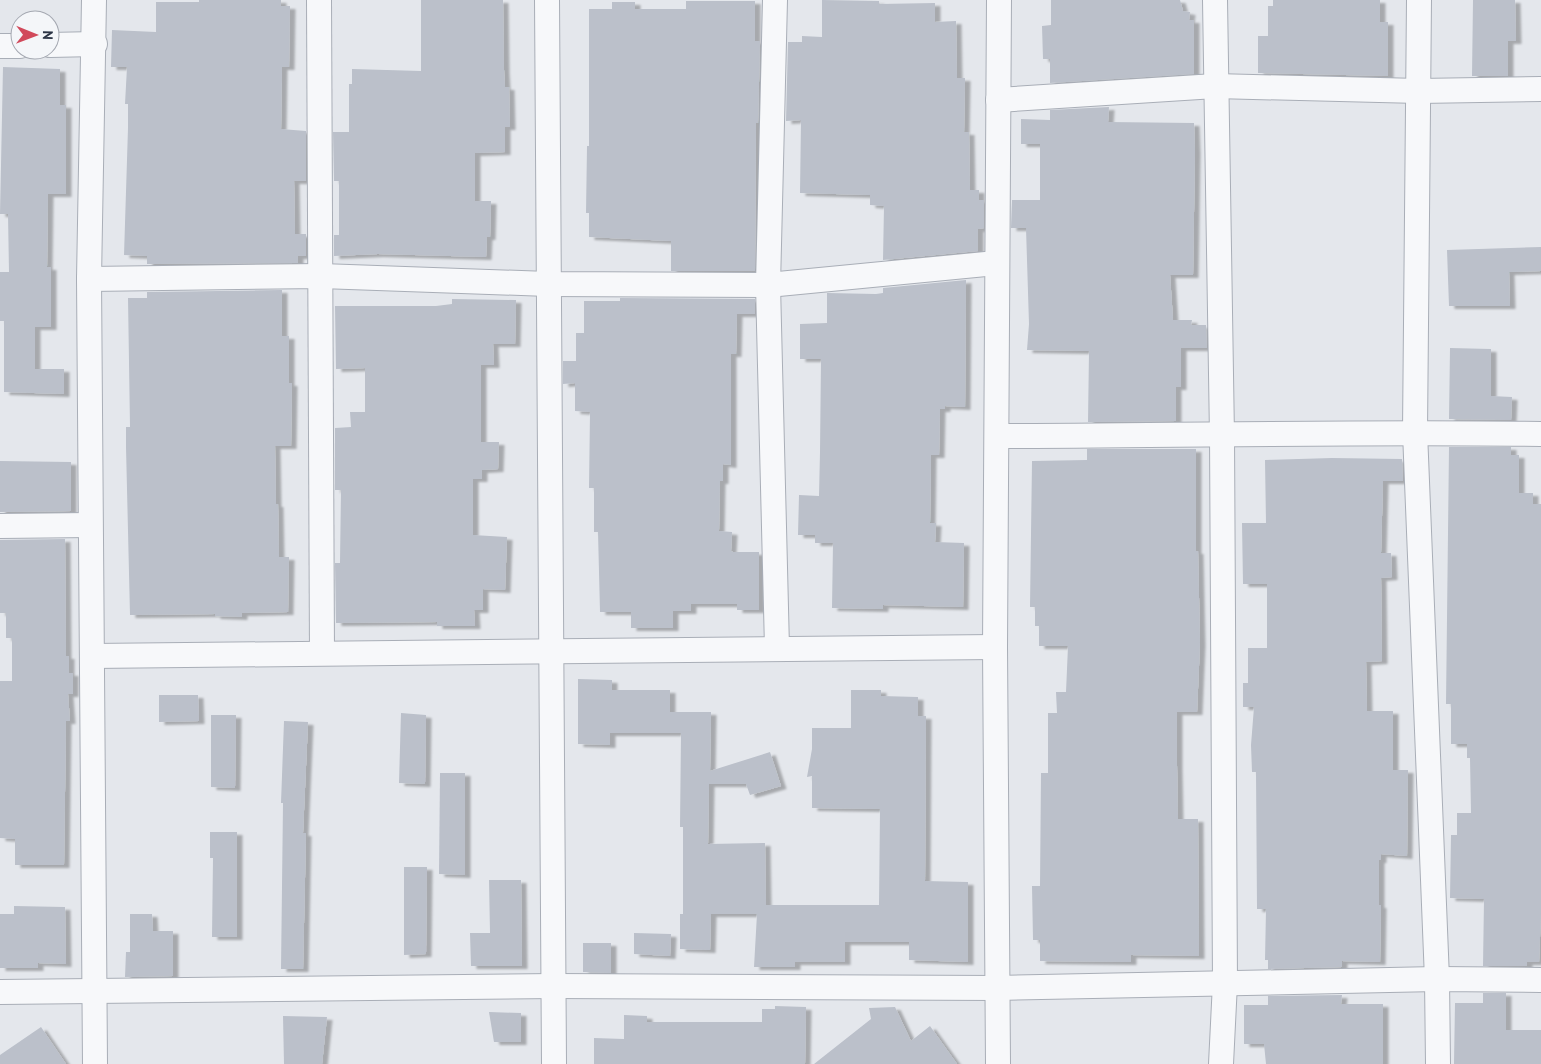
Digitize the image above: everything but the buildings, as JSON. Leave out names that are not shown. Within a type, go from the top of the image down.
[{"type":"street","points":[[94,0],[95,44],[89,279],[95,1064]]},
{"type":"street","points":[[320,0],[322,653]]},
{"type":"street","points":[[547,0],[554,1064]]},
{"type":"street","points":[[775,0],[768,285],[777,648]]},
{"type":"street","points":[[998,1064],[995,647],[999,0]]},
{"type":"street","points":[[1215,0],[1222,436],[1225,983],[1221,1064]]},
{"type":"street","points":[[1419,0],[1414,432],[1437,979],[1438,1064]]},
{"type":"street","points":[[60,45],[95,44]]},
{"type":"street","points":[[998,100],[1215,86],[1419,91],[1541,89]]},
{"type":"street","points":[[89,279],[322,276],[548,284],[768,285],[996,262]]},
{"type":"street","points":[[997,436],[1222,436],[1414,432],[1541,434]]},
{"type":"street","points":[[0,526],[90,525]]},
{"type":"street","points":[[92,656],[995,647]]},
{"type":"street","points":[[0,992],[554,986],[997,988],[1437,979],[1541,980]]}]
